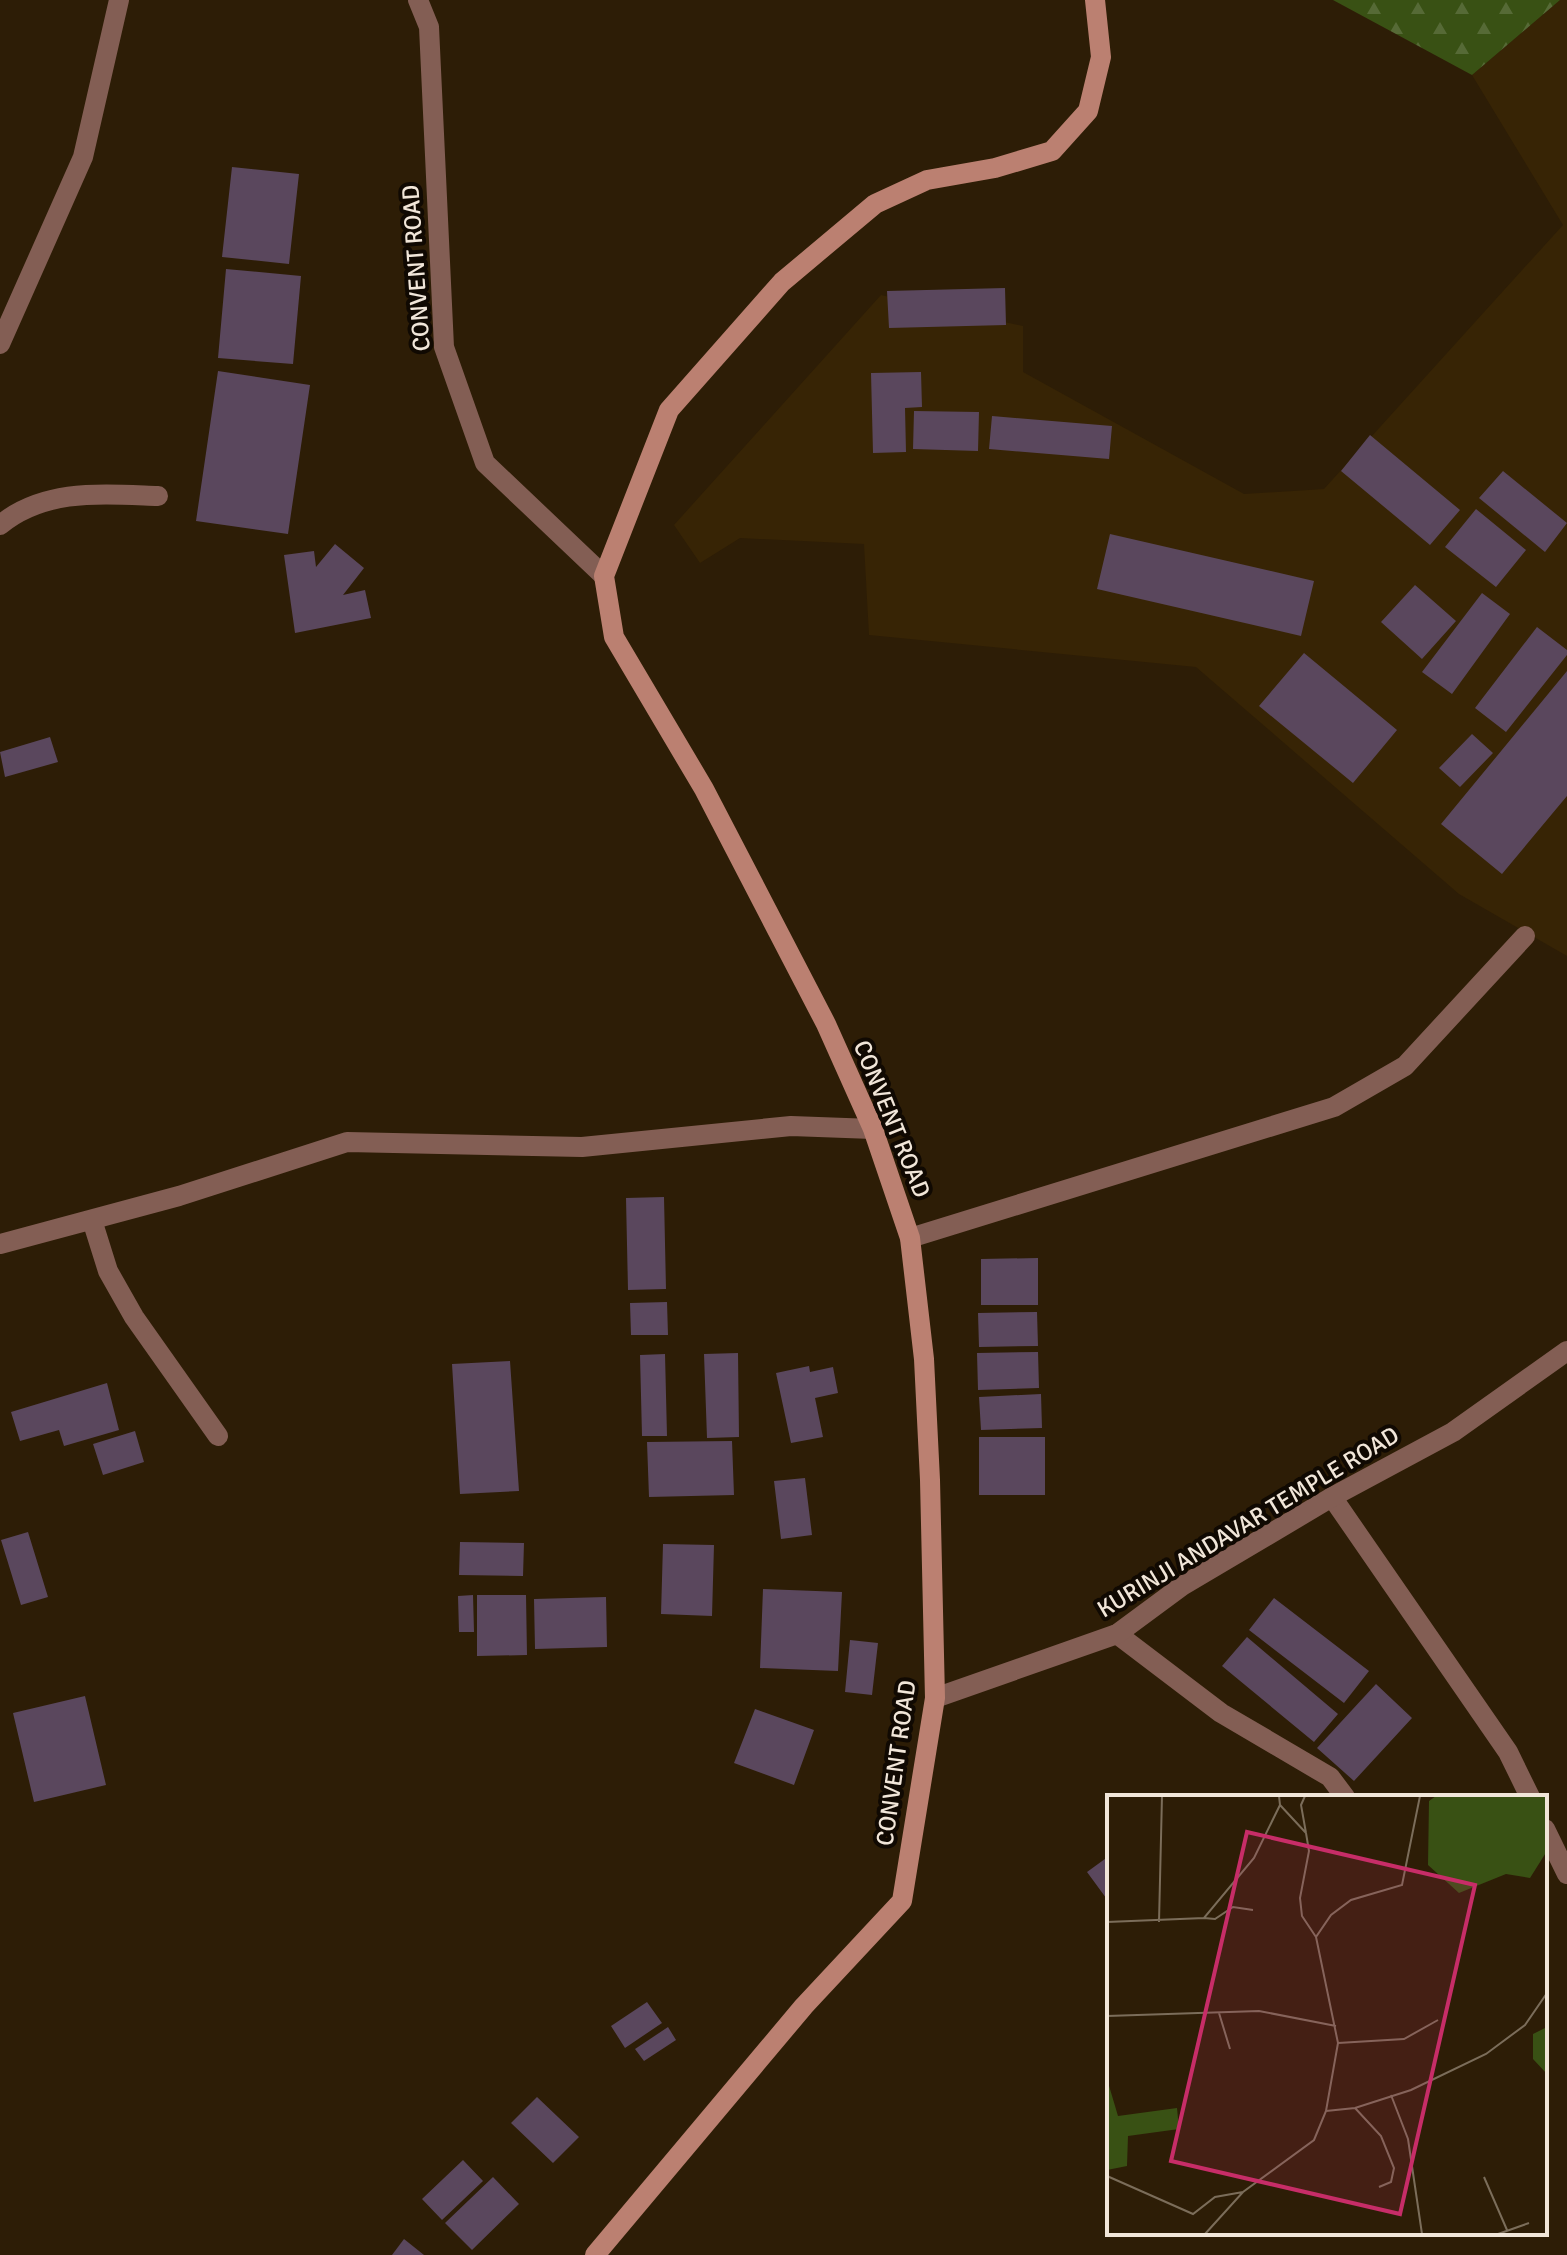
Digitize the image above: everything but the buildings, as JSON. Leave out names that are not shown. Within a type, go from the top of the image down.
[{"type":"main road","points":[[604,576],[669,410],[782,282],[875,204],[927,180],[995,168],[1052,151],[1088,111],[1101,57],[1095,0]]},
{"type":"main road","name":"CONVENT ROAD","points":[[595,2255],[804,2006],[902,1901],[935,1698],[929,1450],[910,1238],[873,1129],[826,1024],[704,789],[614,637],[604,576]]},
{"type":"street","points":[[0,344],[83,157],[119,0]]},
{"type":"street","name":"CONVENT ROAD","points":[[418,0],[429,27],[444,347],[485,463],[604,576]]},
{"type":"street","points":[[0,525],[21,507],[55,498],[158,496]]},
{"type":"street","points":[[910,1238],[1334,1107],[1405,1066],[1525,936]]},
{"type":"street","points":[[0,1244],[179,1196],[347,1142],[582,1147],[791,1126],[873,1129]]},
{"type":"street","points":[[92,1220],[108,1271],[134,1317],[218,1436]]},
{"type":"street","name":"KURINJI ANDAVAR TEMPLE ROAD","points":[[935,1698],[1117,1634],[1182,1586],[1332,1497],[1453,1432],[1567,1351]]},
{"type":"street","points":[[1332,1497],[1508,1752],[1529,1795]]},
{"type":"street","points":[[1117,1634],[1221,1713],[1330,1777],[1344,1795]]},
{"type":"street","points":[[1547,1833],[1567,1874]]},
{"type":"shaded area","points":[[1560,0],[1567,0],[1567,956],[1459,894],[1196,667],[869,635],[864,544],[740,538],[700,563],[674,525],[881,295],[1023,326],[1023,372],[1244,494],[1324,489],[1563,225],[1472,75]]},
{"type":"green space","points":[[1333,0],[1560,0],[1472,75]]}]
